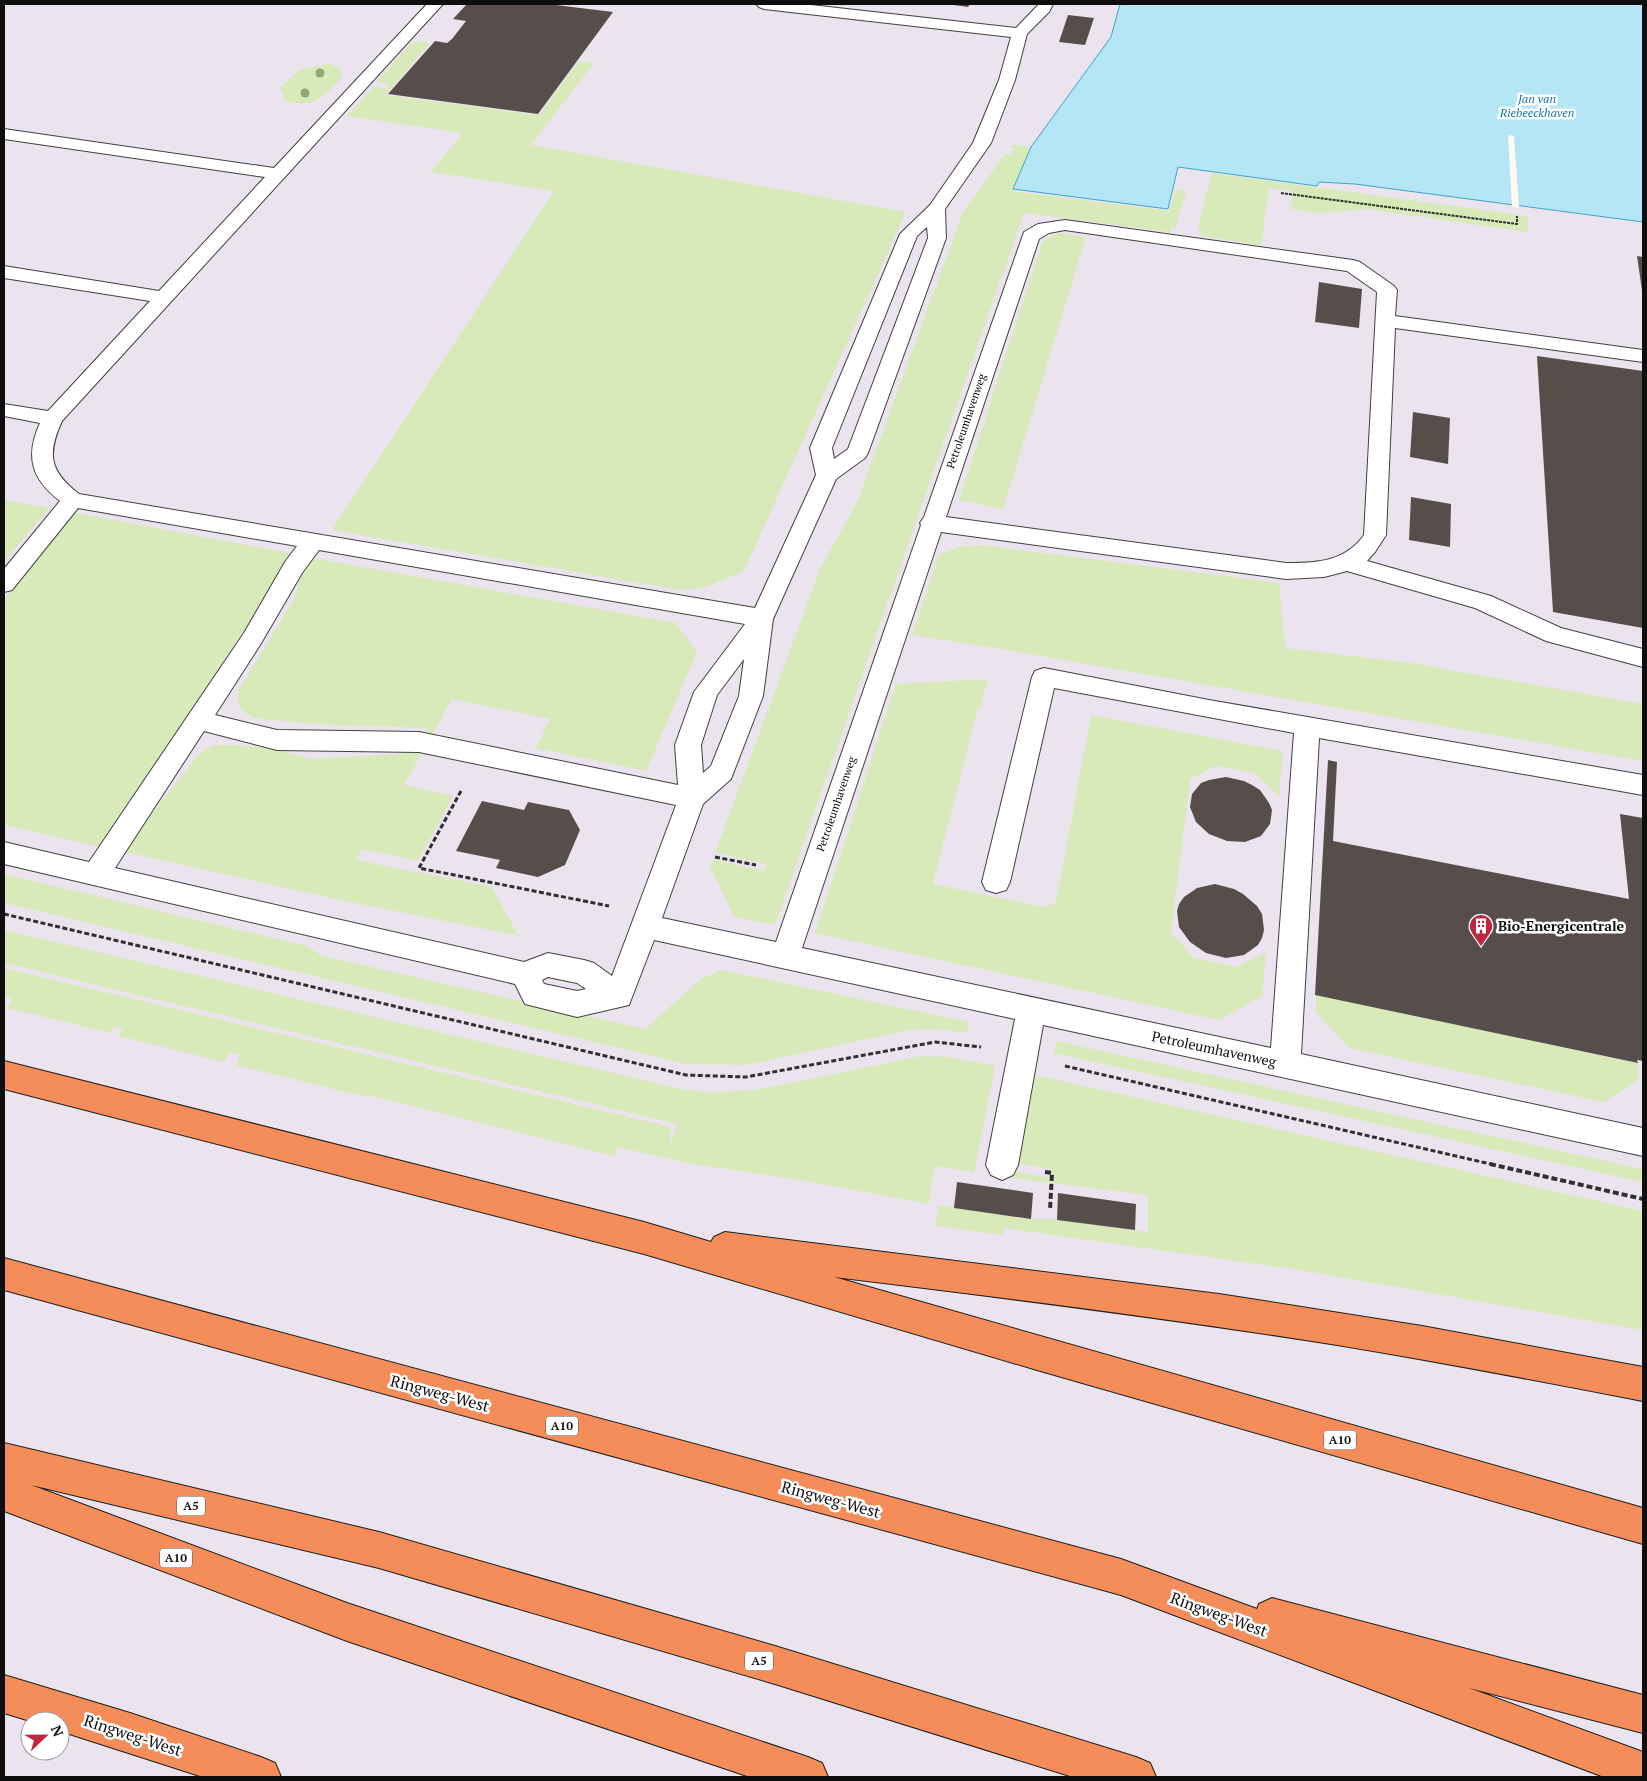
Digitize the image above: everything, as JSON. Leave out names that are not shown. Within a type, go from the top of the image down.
[{"type":"highway","name":"A10","points":[[4,1074],[644,1238],[1047,1356],[1643,1526]]},
{"type":"highway","name":"A10","points":[[644,1238],[1045,1287],[1290,1321],[1503,1357],[1643,1384]]},
{"type":"highway","name":"Ringweg-West","points":[[4,1274],[1121,1577],[1643,1772]]},
{"type":"highway","name":"A5","points":[[4,1462],[379,1550],[775,1665],[1136,1777]]},
{"type":"highway","name":"A10","points":[[4,1493],[348,1622],[808,1777]]},
{"type":"highway","name":"A10","points":[[1121,1577],[1643,1714]]},
{"type":"highway","name":"Ringweg-West","points":[[4,1694],[262,1777]]},
{"type":"street","points":[[435,4],[53,418],[40,450],[42,467],[54,485],[73,500],[762,618]]},
{"type":"street","points":[[764,4],[1020,33]]},
{"type":"street","points":[[827,475],[821,448],[909,234],[936,209],[982,143],[1007,80],[1020,33],[1044,10],[1046,4]]},
{"type":"street","points":[[4,134],[278,174]]},
{"type":"street","points":[[4,853],[524,974],[535,995],[577,1004],[619,996],[692,798],[688,745],[706,692],[762,618],[827,475],[857,453],[937,238],[936,209]]},
{"type":"street","name":"Petroleumhavenweg","points":[[785,956],[1030,236],[1036,231],[1065,225],[1353,266],[1387,290],[1386,321]]},
{"type":"street","points":[[4,272],[165,298]]},
{"type":"street","points":[[931,524],[1286,571],[1309,572],[1331,569],[1360,556],[1369,546],[1375,535],[1386,321],[1643,356]]},
{"type":"street","points":[[4,410],[53,418]]},
{"type":"street","points":[[4,584],[73,500]]},
{"type":"street","points":[[96,874],[252,639],[293,568],[313,541]]},
{"type":"street","points":[[1347,563],[1482,602],[1554,635],[1643,658]]},
{"type":"street","points":[[692,798],[722,772],[751,696],[762,618]]},
{"type":"street","points":[[996,882],[1044,676],[1209,709],[1643,785]]},
{"type":"street","points":[[199,720],[277,740],[419,742],[692,798]]},
{"type":"street","points":[[1285,1064],[1307,726]]},
{"type":"street","name":"Petroleumhavenweg","points":[[646,920],[731,945],[1643,1142]]},
{"type":"street","points":[[1002,1165],[1032,1010]]},
{"type":"path","points":[[1280,192],[1517,224],[1517,216]]},
{"type":"path","points":[[480,755],[419,868],[646,920]]},
{"type":"path","points":[[4,914],[686,1075],[746,1077],[935,1042],[971,1045],[1643,1199]]},
{"type":"path","points":[[1050,1210],[1052,1173]]},
{"type":"shaded area","points":[[4,4],[1643,4],[1643,1777],[4,1777]]},
{"type":"green space","points":[[421,41],[430,43],[385,95],[539,115],[579,61],[594,63],[531,145],[906,212],[744,571],[703,588],[680,590],[332,530],[554,191],[431,172],[463,133],[347,116],[373,87],[386,88],[389,83],[377,82],[410,44]]},
{"type":"green space","points":[[330,64],[341,69],[341,79],[322,97],[305,103],[286,102],[280,88],[299,70]]},
{"type":"green space","points":[[1013,145],[1031,147],[1013,191],[1170,211],[1176,189],[1186,191],[1176,227],[1171,227],[1170,232],[1024,213],[775,925],[734,917],[710,866],[711,862],[715,860],[764,871],[766,864],[715,853],[821,567],[858,500],[963,212],[1005,154],[1010,155],[1014,149],[1010,147]]},
{"type":"green space","points":[[1211,173],[1528,216],[1528,232],[1367,209],[1320,213],[1291,209],[1293,191],[1269,188],[1261,245],[1201,236],[1202,231],[1198,230]]},
{"type":"green space","points":[[1059,233],[1086,237],[1003,509],[959,500],[1042,243]]},
{"type":"green space","points":[[4,500],[49,508],[4,562]]},
{"type":"green space","points":[[71,512],[294,554],[101,847],[4,825],[4,600],[42,554],[48,539]]},
{"type":"green space","points":[[980,545],[1279,583],[1285,648],[1411,663],[1643,704],[1643,761],[912,635],[939,555],[958,547]]},
{"type":"green space","points":[[307,557],[676,623],[697,652],[646,771],[536,748],[550,719],[452,699],[404,785],[453,796],[418,861],[362,849],[356,860],[492,887],[518,935],[530,938],[335,899],[126,852],[146,821],[201,752],[214,745],[275,749],[311,759],[414,753],[427,728],[266,720],[251,716],[240,707],[238,691],[294,599]]},
{"type":"green space","points":[[988,679],[980,707],[978,707],[933,884],[1043,907],[1056,903],[1091,715],[1283,751],[1279,797],[1255,773],[1215,766],[1190,779],[1171,933],[1194,958],[1236,967],[1266,952],[1262,996],[1219,1020],[815,933],[896,684]]},
{"type":"green space","points":[[4,874],[307,946],[322,956],[645,1029],[702,978],[722,970],[969,1022],[966,1033],[935,1029],[910,1030],[746,1065],[687,1064],[4,903]]},
{"type":"green space","points":[[4,930],[682,1089],[713,1093],[762,1089],[920,1056],[948,1057],[995,1066],[974,1172],[934,1166],[929,1204],[801,1180],[687,1163],[618,1147],[614,1156],[372,1096],[358,1095],[236,1065],[240,1055],[230,1052],[224,1062],[119,1036],[123,1029],[114,1027],[111,1033],[7,1008],[13,999],[4,996],[4,968],[671,1127],[670,1141],[672,1141],[677,1124],[4,963]]},
{"type":"green space","points":[[1316,995],[1638,1063],[1638,1080],[1604,1102],[1349,1048],[1316,1012]]},
{"type":"green space","points":[[1056,1041],[1643,1169],[1643,1182],[1054,1053]]},
{"type":"green space","points":[[1030,1074],[1643,1211],[1643,1330],[1294,1269],[1003,1228],[1002,1235],[936,1226],[938,1205],[1031,1219],[1058,1219],[1148,1232],[1148,1195],[1012,1178],[1013,1171],[1050,1178],[1052,1169],[1015,1163]]},
{"type":"water","name":"Jan van Riebeeckhaven","points":[[1120,4],[1643,4],[1643,222],[1355,184],[1319,182],[1317,186],[1178,167],[1168,209],[1013,189],[1031,147],[1111,37]]},
{"type":"pier","points":[[1508,135],[1514,136],[1519,208],[1512,207]]},
{"type":"building","points":[[467,4],[548,4],[613,12],[538,114],[388,94],[435,41],[447,43],[452,39],[466,21],[453,19]]},
{"type":"building","points":[[947,4],[970,4],[968,7]]},
{"type":"building","points":[[1068,15],[1094,18],[1085,45],[1059,42]]},
{"type":"building","points":[[1637,256],[1643,257],[1643,290],[1642,290]]},
{"type":"building","points":[[1319,282],[1362,289],[1359,328],[1315,322]]},
{"type":"building","points":[[1537,356],[1643,371],[1643,628],[1553,612]]},
{"type":"building","points":[[1413,412],[1450,418],[1448,464],[1410,457]]},
{"type":"building","points":[[1411,497],[1451,504],[1450,547],[1409,540]]},
{"type":"building","name":"Bio-Energicentrale","points":[[1328,760],[1337,762],[1333,841],[1629,899],[1620,814],[1643,818],[1643,1061],[1637,1060],[1638,1063],[1315,995]]},
{"type":"building","points":[[1226,777],[1252,785],[1260,790],[1269,803],[1272,810],[1270,824],[1261,836],[1245,842],[1227,841],[1209,834],[1196,822],[1190,807],[1192,794],[1201,783]]},
{"type":"building","points":[[482,801],[524,810],[528,802],[569,810],[580,830],[565,865],[538,877],[496,868],[500,860],[456,851]]},
{"type":"building","points":[[1215,884],[1234,889],[1243,894],[1257,906],[1262,914],[1264,930],[1262,938],[1258,945],[1244,955],[1226,958],[1206,953],[1190,942],[1179,927],[1177,911],[1184,897],[1197,888]]},
{"type":"building","points":[[957,1182],[1033,1193],[1031,1219],[954,1208]]},
{"type":"building","points":[[1058,1193],[1136,1204],[1135,1230],[1057,1220]]},
{"type":"place","name":"Bio-Energicentrale","points":[[1481,947]]}]
